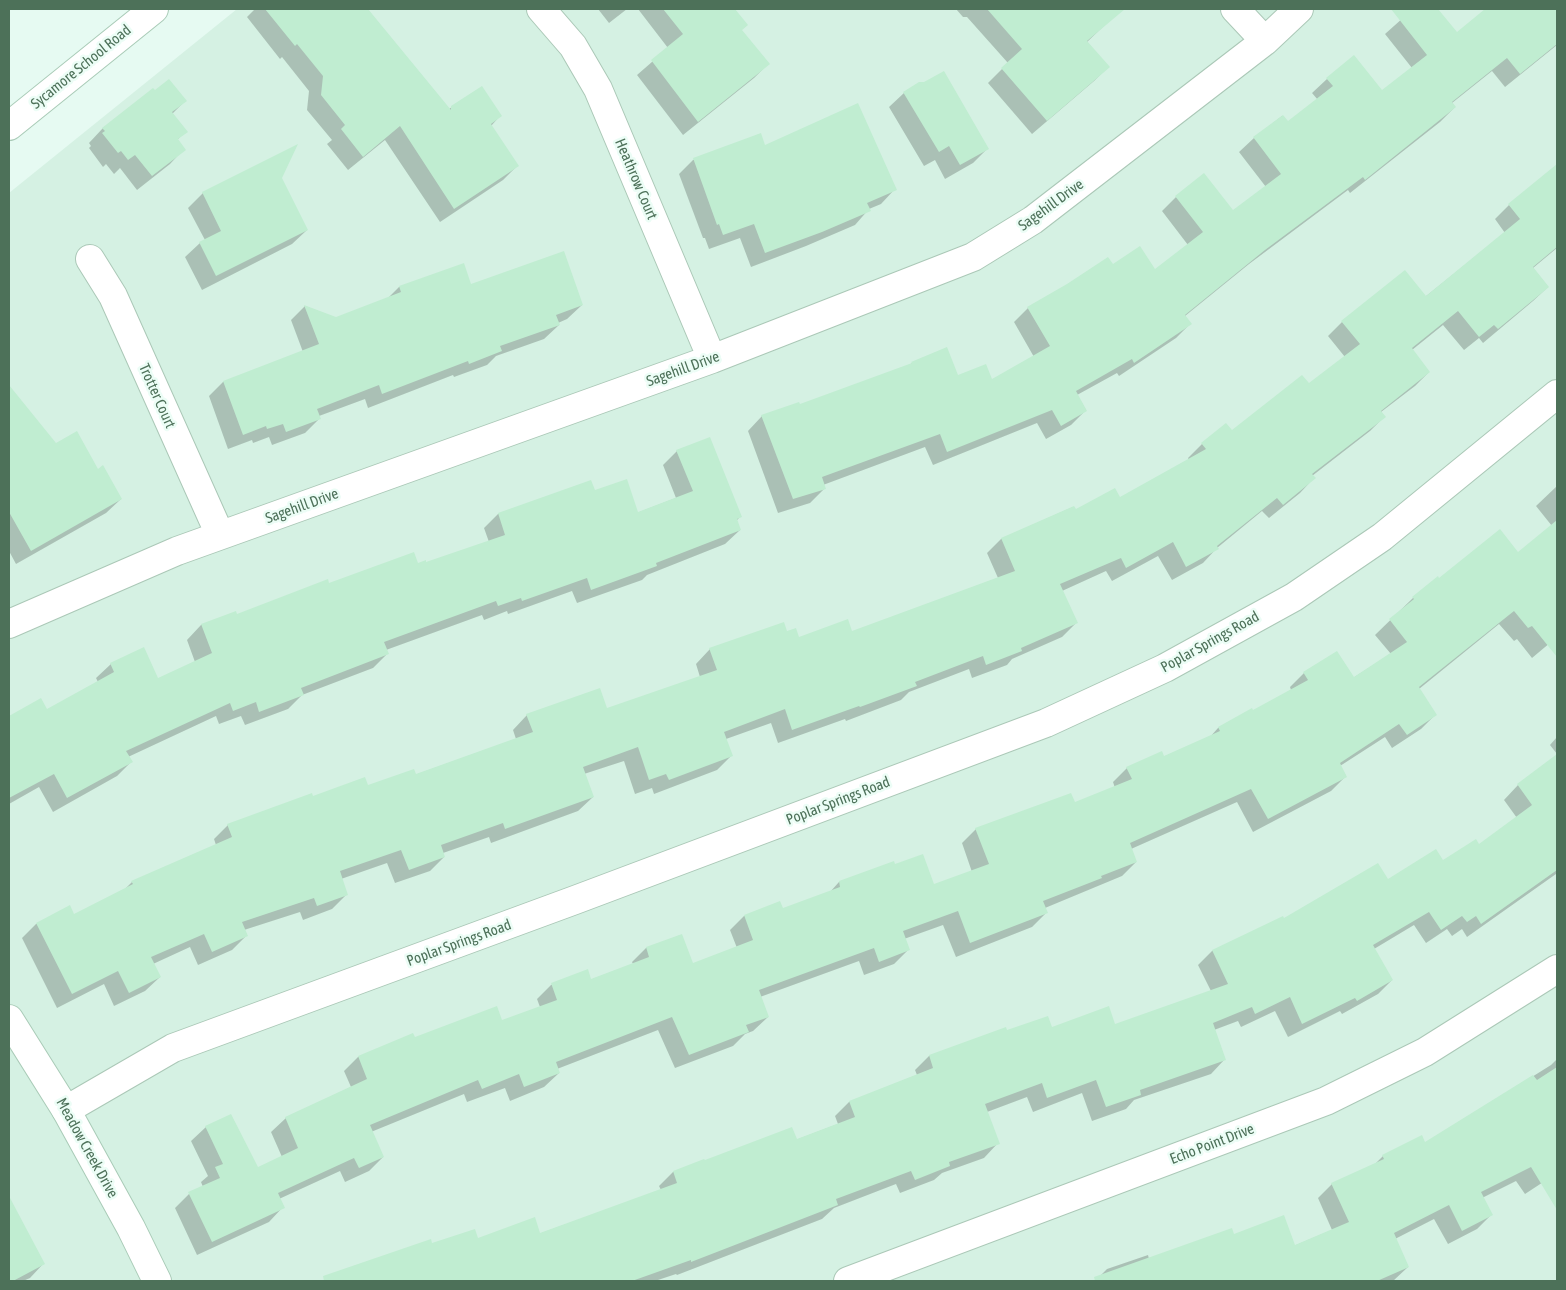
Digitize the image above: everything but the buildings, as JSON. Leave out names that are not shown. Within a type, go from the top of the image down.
[{"type":"street","name":"Sycamore School Road","points":[[9,126],[154,9]]},
{"type":"street","name":"Heathrow Court","points":[[541,9],[573,46],[598,89],[712,359]]},
{"type":"street","points":[[1235,9],[1265,41]]},
{"type":"street","name":"Sagehill Drive","points":[[9,624],[177,551],[712,359],[974,257],[1032,220],[1265,41],[1299,9]]},
{"type":"street","name":"Trotter Court","points":[[90,259],[113,296],[220,536]]},
{"type":"street","name":"Poplar Springs Road","points":[[66,1110],[174,1048],[1046,723],[1165,668],[1294,597],[1382,537],[1557,394]]},
{"type":"street","name":"Echo Point Drive","points":[[848,1281],[1326,1101],[1425,1052],[1557,969]]},
{"type":"street","name":"Meadow Creek Drive","points":[[9,1019],[66,1110],[131,1228],[157,1281]]},
{"type":"shaded area","points":[[237,9],[1557,9],[1557,1281],[9,1281],[9,193]]}]
